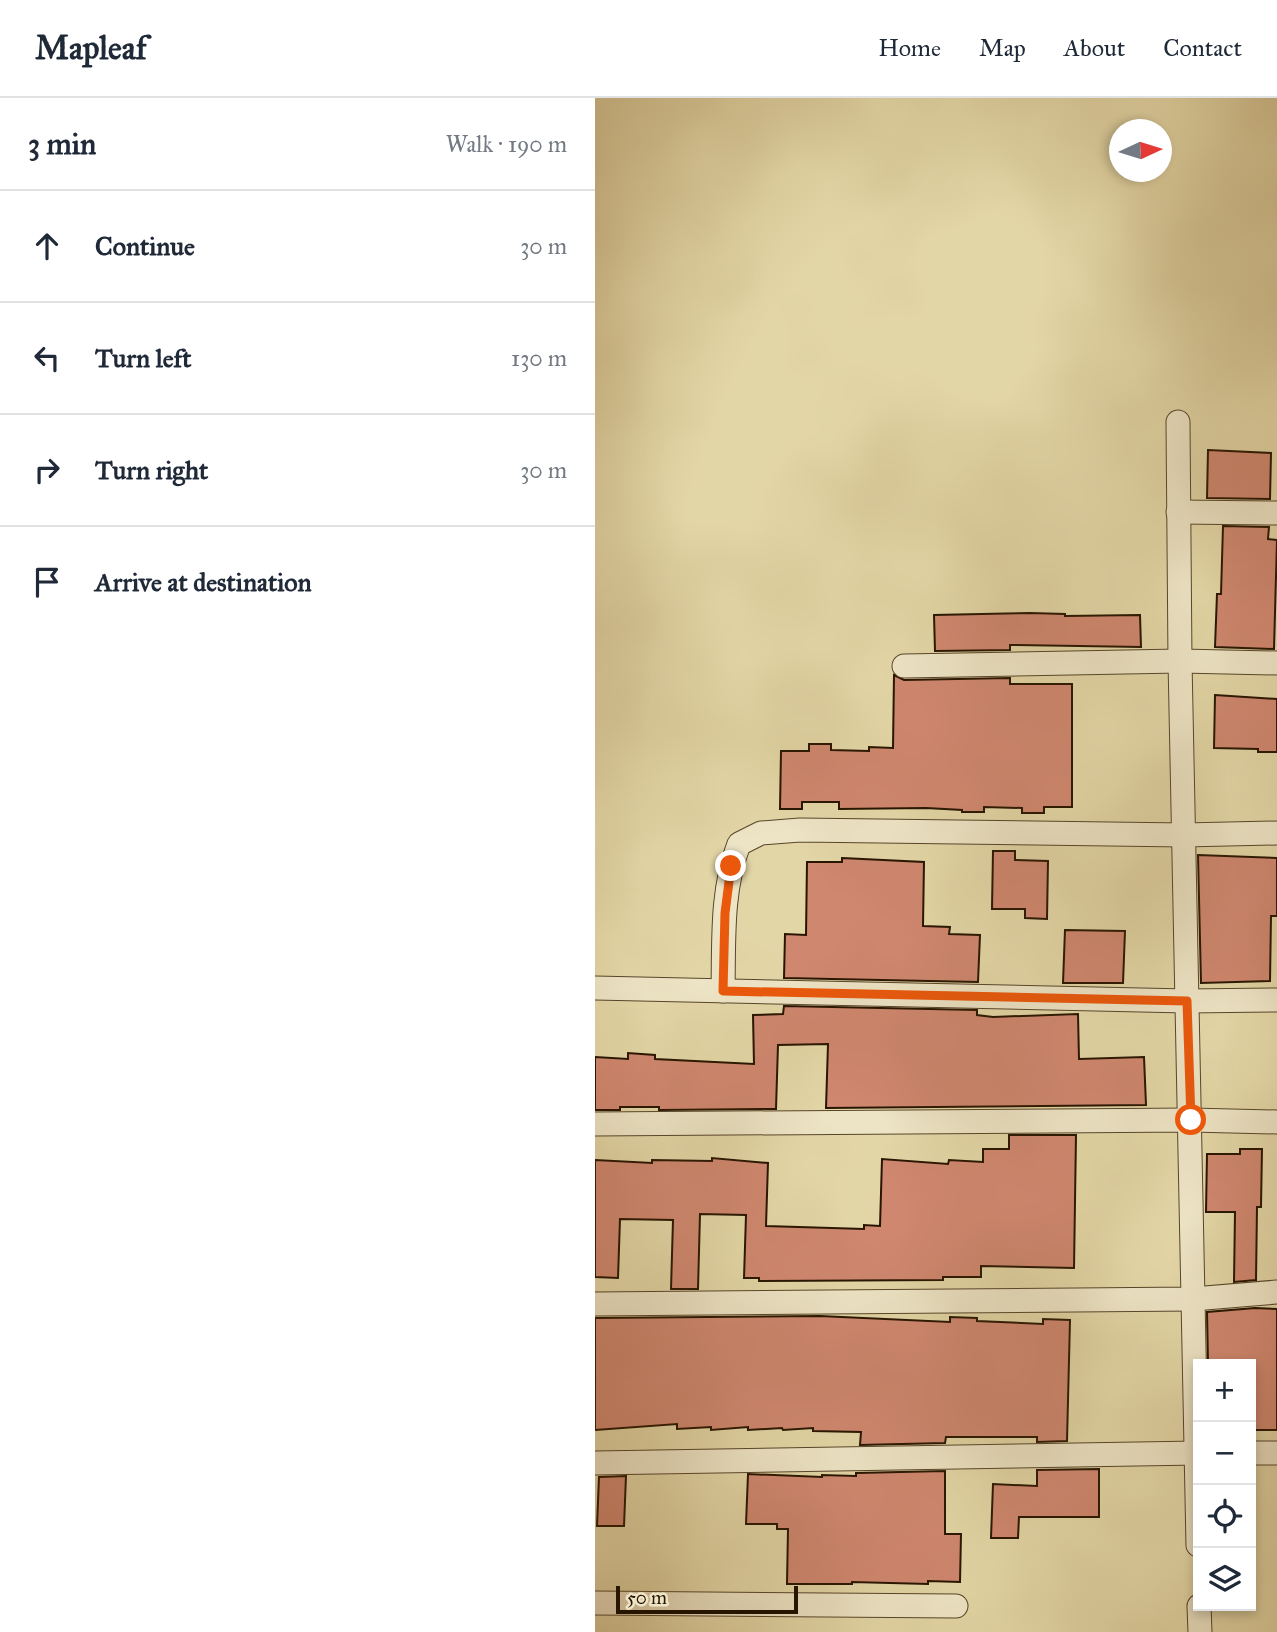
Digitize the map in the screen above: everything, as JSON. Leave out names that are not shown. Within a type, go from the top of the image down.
[{"type":"street","points":[[1178,422],[1180,661],[1196,1422]]},
{"type":"street","points":[[1178,512],[1277,513]]},
{"type":"street","points":[[904,666],[1180,661],[1277,663]]},
{"type":"street","points":[[723,991],[725,913],[731,866],[739,844],[761,833],[814,830],[1184,835],[1277,833]]},
{"type":"street","points":[[595,988],[1187,1001],[1277,1000]]},
{"type":"street","points":[[595,1124],[1191,1120],[1277,1122]]},
{"type":"street","points":[[595,1304],[1193,1299],[1277,1292]]},
{"type":"street","points":[[595,1463],[1193,1453]]},
{"type":"street","points":[[1256,1453],[1277,1453]]},
{"type":"street","points":[[595,1603],[956,1606]]},
{"type":"street","points":[[1199,1611],[1200,1632]]},
{"type":"building","points":[[1208,450],[1271,453],[1270,499],[1207,498]]},
{"type":"building","points":[[1223,526],[1269,527],[1268,539],[1277,540],[1274,649],[1215,647],[1217,594],[1221,594]]},
{"type":"building","points":[[1030,613],[1065,616],[1140,615],[1141,647],[1010,645],[1010,650],[935,651],[934,615]]},
{"type":"building","points":[[894,675],[904,680],[1010,678],[1010,684],[1072,684],[1072,807],[1044,807],[1044,813],[1022,813],[1022,808],[984,807],[984,812],[962,812],[926,808],[839,809],[839,802],[802,802],[802,809],[780,809],[781,751],[809,751],[809,744],[831,744],[831,750],[869,751],[869,747],[893,748]]},
{"type":"building","points":[[1215,695],[1277,699],[1277,752],[1214,748]]},
{"type":"building","points":[[993,851],[1015,851],[1015,860],[1048,861],[1047,919],[1025,918],[1025,909],[992,909]]},
{"type":"building","points":[[1198,855],[1277,858],[1277,916],[1271,916],[1270,981],[1201,983]]},
{"type":"building","points":[[842,858],[924,862],[923,926],[950,927],[949,934],[980,935],[978,982],[784,978],[785,934],[806,935],[807,862],[842,862]]},
{"type":"building","points":[[1065,930],[1125,931],[1123,983],[1063,983]]},
{"type":"building","points":[[784,1006],[977,1010],[977,1015],[993,1017],[1078,1014],[1079,1059],[1144,1057],[1146,1105],[826,1108],[828,1044],[778,1045],[776,1109],[659,1110],[659,1107],[620,1107],[620,1110],[595,1110],[595,1057],[628,1059],[628,1053],[655,1055],[655,1059],[754,1064],[753,1015],[783,1014]]},
{"type":"building","points":[[1009,1135],[1076,1135],[1074,1268],[981,1266],[981,1277],[943,1277],[943,1280],[759,1281],[759,1278],[744,1278],[746,1215],[700,1214],[698,1289],[671,1289],[673,1220],[620,1219],[618,1278],[595,1277],[595,1160],[652,1163],[652,1160],[712,1161],[712,1158],[768,1163],[766,1226],[864,1229],[864,1225],[880,1226],[882,1159],[948,1164],[949,1160],[983,1162],[983,1149],[1009,1149]]},
{"type":"building","points":[[1240,1149],[1262,1149],[1261,1207],[1257,1207],[1256,1280],[1234,1282],[1235,1212],[1206,1212],[1207,1154],[1240,1154]]},
{"type":"building","points":[[1277,1309],[1277,1430],[1256,1430],[1256,1359],[1208,1359],[1207,1312]]},
{"type":"building","points":[[820,1316],[950,1322],[950,1317],[1043,1324],[1043,1319],[1070,1320],[1067,1441],[1037,1442],[1037,1437],[946,1437],[945,1443],[860,1445],[861,1432],[813,1431],[813,1428],[677,1429],[677,1424],[595,1430],[595,1318]]},
{"type":"building","points":[[1099,1469],[1099,1517],[1019,1517],[1018,1538],[991,1538],[993,1484],[1037,1486],[1037,1470]]},
{"type":"building","points":[[945,1471],[945,1534],[961,1534],[960,1582],[787,1584],[788,1529],[777,1529],[777,1524],[746,1524],[748,1474],[822,1477],[856,1476],[856,1473]]},
{"type":"building","points":[[626,1476],[624,1526],[597,1526],[599,1477]]},
{"type":"route","points":[[731,866],[725,913],[723,991],[1187,1001],[1191,1120]]}]
